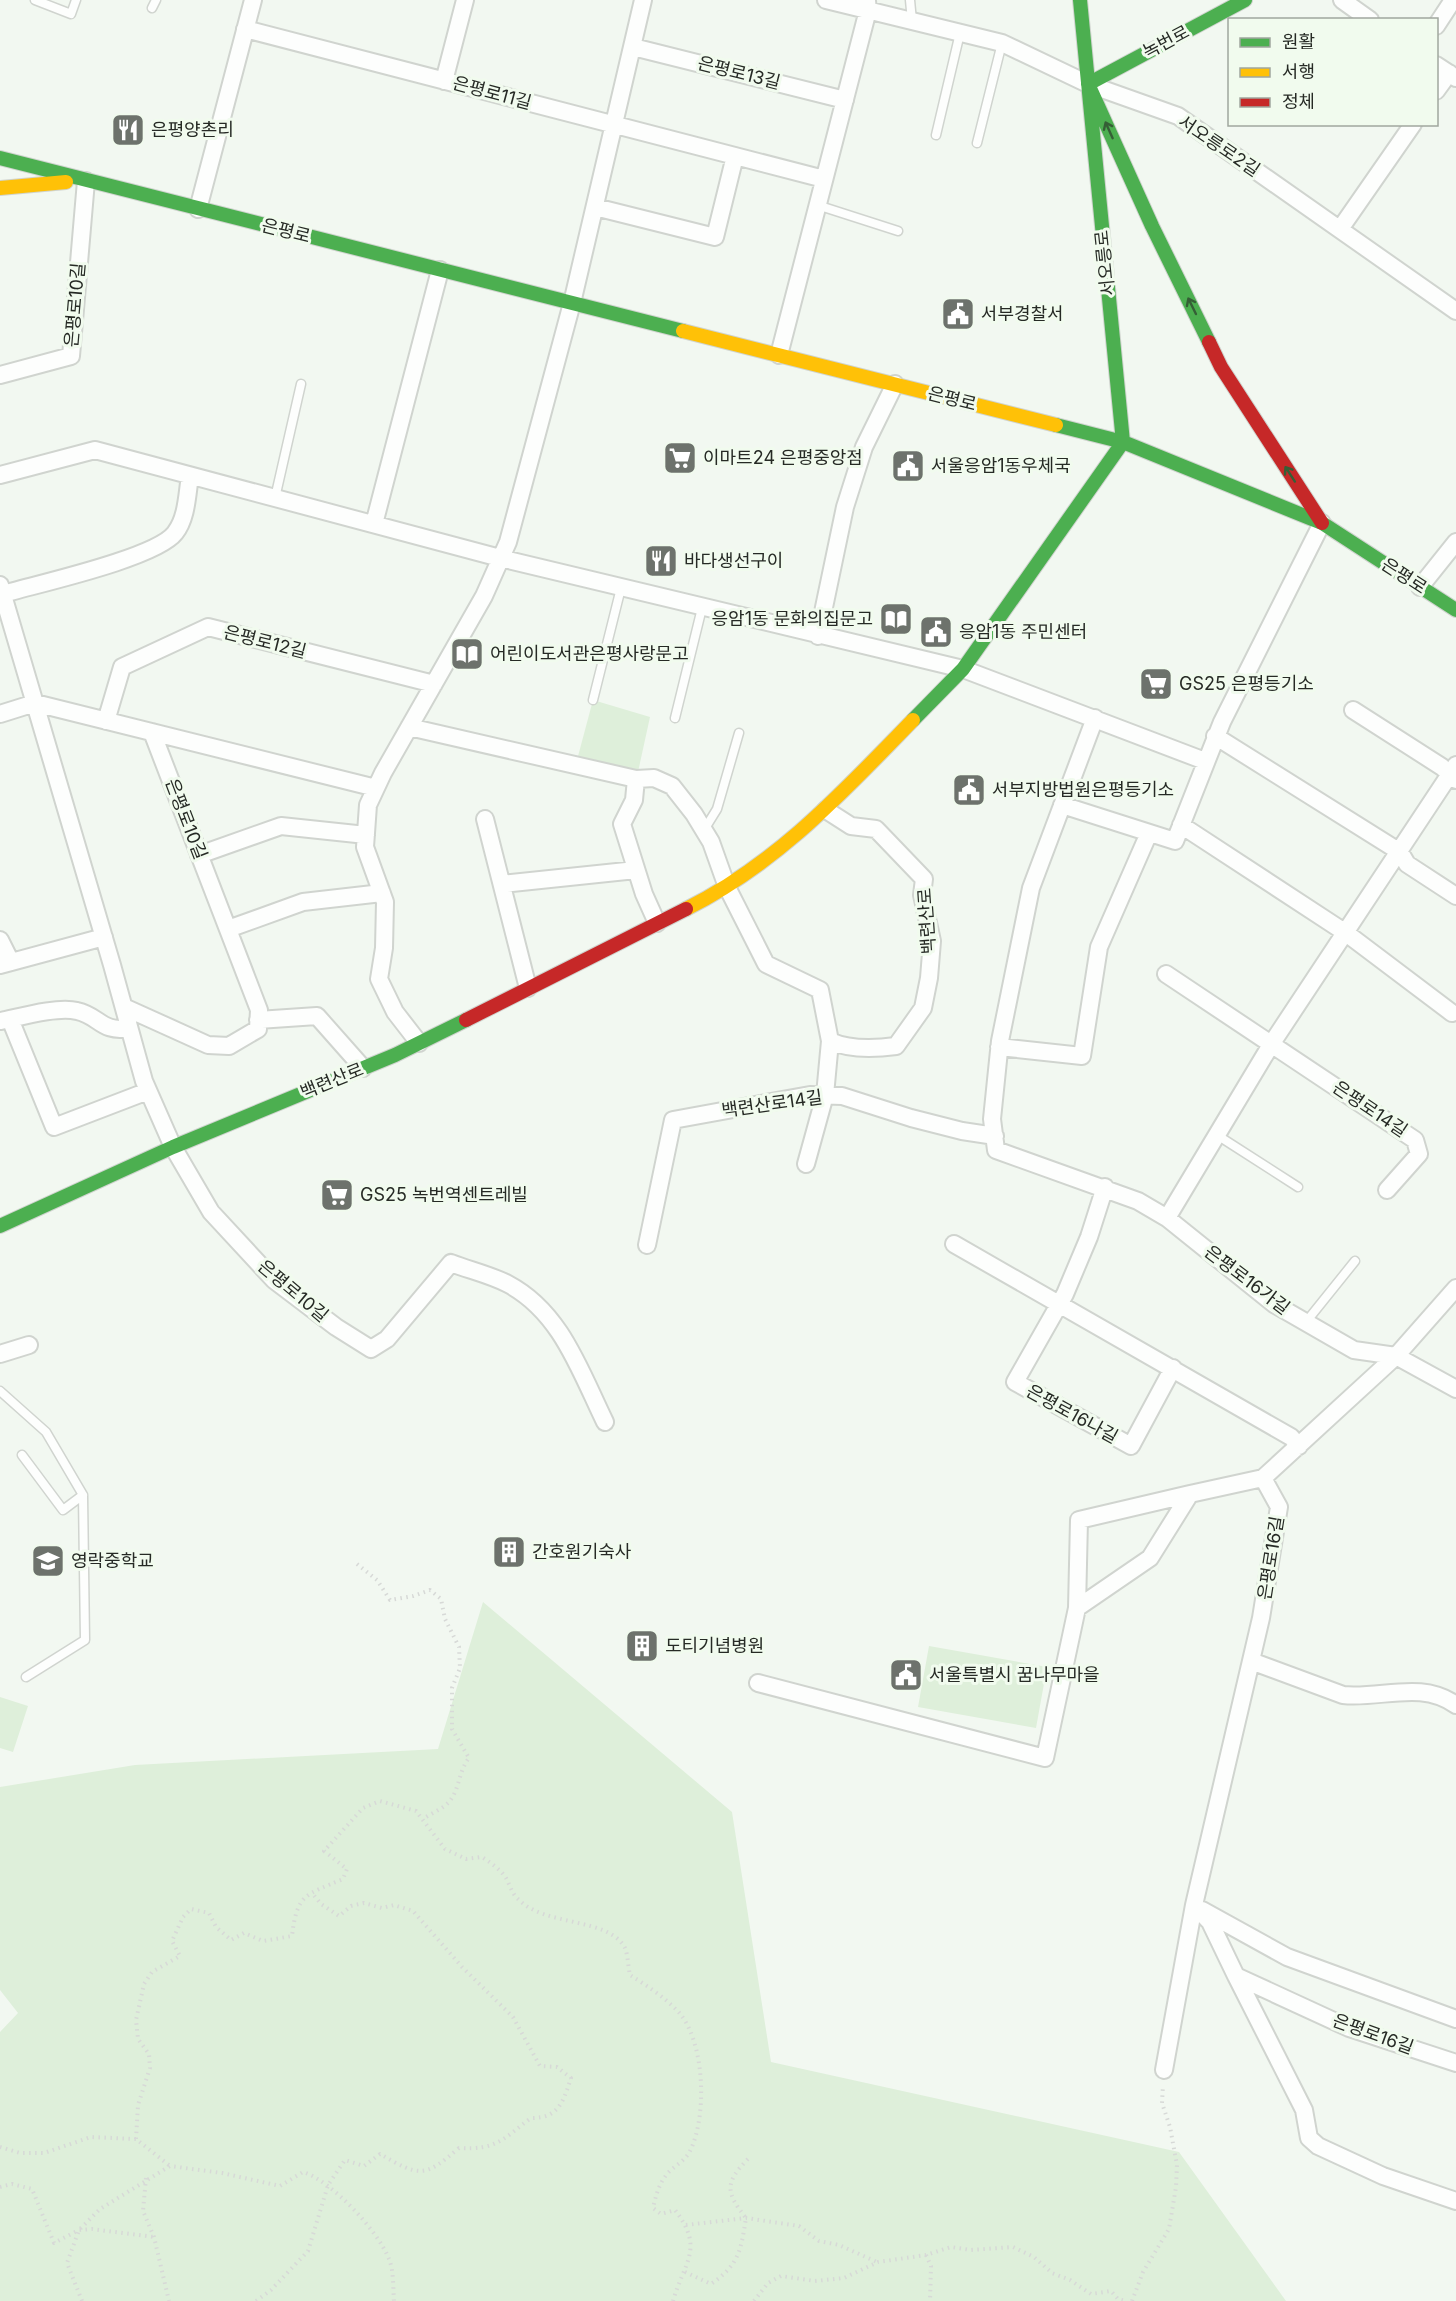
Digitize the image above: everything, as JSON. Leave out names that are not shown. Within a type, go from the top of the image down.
[{"type":"main road","name":"서오릉로","points":[[1080,0],[1123,442]]},
{"type":"main road","name":"녹번로","points":[[1088,84],[1245,0]]},
{"type":"main road","points":[[1088,84],[1152,226],[1221,367],[1322,524]]},
{"type":"main road","name":"은평로","points":[[0,158],[1123,442],[1322,524],[1456,610]]},
{"type":"main road","points":[[0,188],[86,181]]},
{"type":"main road","name":"백련산로","points":[[0,1226],[173,1147],[418,1043],[727,887],[826,810],[963,669],[1123,442]]},
{"type":"street","points":[[198,208],[253,0]]},
{"type":"street","points":[[444,81],[465,0]]},
{"type":"street","points":[[418,1043],[395,1012],[379,980],[384,948],[385,902],[365,847],[368,805],[409,727],[484,596],[508,542],[572,303],[644,0]]},
{"type":"street","points":[[826,0],[867,5],[912,21],[1002,43],[1088,84]]},
{"type":"street","points":[[1342,0],[1368,18]]},
{"type":"street","points":[[1438,24],[1453,0]]},
{"type":"street","points":[[779,355],[845,100],[867,5]]},
{"type":"street","name":"은평로11길","points":[[245,29],[614,125]]},
{"type":"street","name":"은평로13길","points":[[633,46],[845,100]]},
{"type":"street","points":[[1438,89],[1447,72]]},
{"type":"street","name":"서오릉로2길","points":[[1088,84],[1178,116],[1456,311]]},
{"type":"street","points":[[614,125],[824,179]]},
{"type":"street","points":[[1340,229],[1412,126]]},
{"type":"street","points":[[595,207],[716,237],[735,156]]},
{"type":"street","name":"은평로10길","points":[[0,375],[71,356],[86,181]]},
{"type":"street","points":[[374,524],[440,270]]},
{"type":"street","points":[[818,636],[845,507],[864,447],[895,384]]},
{"type":"street","points":[[0,475],[95,450],[500,558],[963,669],[1205,761]]},
{"type":"street","name":"은평로10길","points":[[190,476],[182,522],[174,535],[129,559],[1,589],[148,1091],[173,1147],[211,1212],[274,1280],[336,1328],[371,1349],[387,1339],[451,1263],[508,1284],[543,1310],[568,1342],[605,1422]]},
{"type":"street","points":[[1062,805],[1175,841],[1215,736],[1322,524]]},
{"type":"street","points":[[1420,586],[1456,542]]},
{"type":"street","name":"은평로12길","points":[[106,721],[122,667],[208,627],[434,684]]},
{"type":"street","points":[[0,714],[34,703],[376,788]]},
{"type":"street","points":[[1167,1218],[1272,1043],[1454,773],[1353,710]]},
{"type":"street","points":[[1095,718],[1031,888],[1011,978],[999,1047],[992,1119],[996,1150],[1105,1187]]},
{"type":"street","points":[[409,727],[636,779],[654,778],[672,786],[703,830],[727,887],[766,963],[820,990],[830,1041],[825,1095],[806,1164]]},
{"type":"street","name":"은평로10길","points":[[152,732],[259,1010],[258,1020]]},
{"type":"street","points":[[1215,736],[1400,852],[1407,864],[1456,896]]},
{"type":"street","points":[[636,779],[634,800],[622,824],[636,870],[657,923]]},
{"type":"street","name":"백련산로","points":[[826,810],[851,826],[876,829],[924,879],[922,895],[932,941],[922,1008],[896,1046],[881,1048],[842,1046],[830,1041]]},
{"type":"street","points":[[485,819],[528,988]]},
{"type":"street","points":[[1181,825],[1346,933],[1452,1013]]},
{"type":"street","points":[[199,855],[281,826],[366,835]]},
{"type":"street","points":[[999,1047],[1082,1056],[1099,947],[1149,833]]},
{"type":"street","points":[[502,884],[636,870]]},
{"type":"street","points":[[228,929],[303,902],[382,893]]},
{"type":"street","points":[[0,940],[5,963],[104,936]]},
{"type":"street","name":"은평로14길","points":[[1166,974],[1415,1140],[1419,1154],[1387,1190]]},
{"type":"street","points":[[124,1007],[208,1045],[229,1046],[258,1029],[258,1020],[317,1016],[363,1068]]},
{"type":"street","points":[[129,1028],[114,1031],[78,1011],[64,1010],[5,1020],[54,1127],[148,1091]]},
{"type":"street","name":"백련산로14길","points":[[646,1245],[673,1120],[810,1095],[825,1095],[842,1096],[911,1118],[962,1131],[995,1136]]},
{"type":"street","name":"은평로16가길","points":[[1105,1187],[1167,1218],[1274,1304],[1354,1350],[1396,1356]]},
{"type":"street","name":"은평로16나길","points":[[1105,1187],[1089,1237],[1059,1304],[1015,1382],[1131,1446],[1173,1368]]},
{"type":"street","points":[[954,1244],[1291,1437],[1299,1446]]},
{"type":"street","points":[[758,1683],[1045,1758],[1077,1608],[1080,1520],[1263,1478],[1396,1356],[1456,1288]]},
{"type":"street","points":[[0,1354],[29,1346]]},
{"type":"street","points":[[1396,1356],[1456,1389]]},
{"type":"street","name":"은평로16길","points":[[1164,2070],[1194,1905],[1251,1661],[1279,1507],[1263,1478]]},
{"type":"street","points":[[1077,1608],[1150,1558],[1190,1494]]},
{"type":"street","points":[[1251,1661],[1343,1695],[1358,1696],[1420,1690],[1442,1695],[1456,1705]]},
{"type":"street","points":[[1194,1905],[1210,1922],[1304,2110],[1309,2138],[1317,2146],[1383,2176],[1456,2201]]},
{"type":"street","points":[[1194,1905],[1287,1957],[1456,2019]]},
{"type":"street","name":"은평로16길","points":[[1236,1976],[1349,2028],[1456,2063]]},
{"type":"lane","points":[[35,0],[71,14],[76,0]]},
{"type":"lane","points":[[910,0],[912,21]]},
{"type":"lane","points":[[936,135],[960,33]]},
{"type":"lane","points":[[977,143],[1002,43]]},
{"type":"lane","points":[[818,205],[898,231]]},
{"type":"lane","points":[[274,498],[301,384]]},
{"type":"lane","points":[[593,700],[621,588]]},
{"type":"lane","points":[[675,718],[702,608]]},
{"type":"lane","points":[[703,830],[717,809],[739,733]]},
{"type":"lane","points":[[1217,1135],[1298,1187]]},
{"type":"lane","points":[[1306,1322],[1355,1261]]},
{"type":"lane","points":[[0,1391],[46,1432],[83,1495],[85,1640],[26,1677]]},
{"type":"lane","points":[[22,1455],[63,1510],[83,1495]]},
{"type":"path","points":[[357,1564],[377,1580],[390,1600],[430,1590],[441,1599],[445,1619],[459,1647],[460,1668],[452,1688],[452,1729],[469,1758],[461,1768],[457,1789],[448,1803],[423,1819]]},
{"type":"path","points":[[136,2139],[138,2105],[150,2068],[149,2054],[138,2039],[136,2020],[148,1978],[152,1972],[180,1956],[172,1941],[183,1917],[191,1910],[209,1913],[216,1927],[231,1940],[244,1933],[263,1941],[292,1936],[294,1911],[303,1898],[343,1879],[347,1869],[324,1851],[363,1808],[380,1801],[416,1811],[445,1849],[466,1859],[482,1857],[506,1878],[517,1898],[534,1909],[554,1919],[596,1926],[615,1938],[625,1949],[630,1975],[642,1982],[681,2015],[696,2049],[700,2068],[700,2122],[689,2153],[667,2175],[657,2191],[653,2208],[661,2214],[675,2210],[687,2225],[692,2240],[685,2272],[673,2301]]},
{"type":"path","points":[[256,2301],[271,2290],[308,2251],[328,2185],[345,2160],[364,2166],[380,2154],[416,2172],[436,2168],[459,2148],[479,2149],[505,2141],[531,2118],[545,2118],[563,2104],[571,2078],[557,2067],[540,2066],[513,2017],[462,1967],[413,1911],[394,1905],[382,1908],[364,1903],[351,1906],[339,1916],[321,1904],[312,1893]]},
{"type":"path","points":[[1132,2301],[1143,2272],[1168,2229],[1176,2187],[1177,2165],[1170,2127],[1162,2103],[1164,2070]]},
{"type":"path","points":[[0,2147],[20,2153],[44,2153],[91,2137],[136,2139],[170,2166],[280,2186],[303,2172],[317,2176],[366,2225],[390,2260],[394,2301]]},
{"type":"path","points":[[685,2272],[711,2284],[730,2272],[740,2253],[746,2218],[731,2200],[729,2187],[736,2171],[748,2159]]},
{"type":"path","points":[[0,2187],[12,2184],[32,2189],[54,2243],[79,2230],[100,2209],[146,2178],[170,2166]]},
{"type":"path","points":[[146,2178],[143,2211],[154,2237],[169,2301]]},
{"type":"path","points":[[687,2225],[746,2218],[799,2226],[819,2241],[839,2245],[878,2262]]},
{"type":"path","points":[[79,2230],[154,2237]]},
{"type":"path","points":[[79,2230],[67,2264],[82,2301]]},
{"type":"path","points":[[754,2301],[768,2283],[782,2276],[815,2281],[844,2278],[878,2262],[926,2255],[951,2247],[971,2250],[1013,2247],[1034,2257],[1052,2273],[1070,2280],[1091,2294],[1111,2291],[1118,2299],[1126,2301]]},
{"type":"path","points":[[926,2255],[931,2266],[930,2301]]},
{"type":"green space","points":[[593,700],[650,717],[638,772],[577,760]]},
{"type":"green space","points":[[483,1602],[732,1812],[771,2062],[1179,2152],[1286,2301],[0,2301],[0,2032],[18,2013],[0,1990],[0,1787],[135,1765],[438,1749]]},
{"type":"green space","points":[[929,1646],[1047,1667],[1036,1728],[918,1707]]},
{"type":"green space","points":[[0,1697],[28,1706],[13,1752],[0,1748]]},
{"type":"traffic: fast","points":[[1080,0],[1123,442]]},
{"type":"traffic: fast","points":[[1209,342],[1152,226],[1088,84],[1245,0]]},
{"type":"traffic: fast","points":[[0,158],[683,331]]},
{"type":"traffic: fast","points":[[1056,425],[1123,442],[1322,523],[1456,610]]},
{"type":"traffic: fast","points":[[913,720],[963,669],[1123,442]]},
{"type":"traffic: fast","points":[[0,1226],[173,1147],[395,1055],[466,1020]]},
{"type":"traffic: slow","points":[[0,188],[66,182]]},
{"type":"traffic: slow","points":[[683,331],[1056,425]]},
{"type":"traffic: slow","points":[[686,909],[719,891],[780,848],[834,800],[913,720]]},
{"type":"traffic: jam","points":[[1209,342],[1221,367],[1322,523]]},
{"type":"traffic: jam","points":[[466,1020],[686,909]]},
{"type":"place","name":"은평양촌리","points":[[128,130]]},
{"type":"place","name":"서부경찰서","points":[[958,314]]},
{"type":"place","name":"이마트24 은평중앙점","points":[[680,458]]},
{"type":"place","name":"서울응암1동우체국","points":[[908,466]]},
{"type":"place","name":"바다생선구이","points":[[661,561]]},
{"type":"place","name":"응암1동 문화의집문고","points":[[896,619]]},
{"type":"place","name":"응암1동 주민센터","points":[[936,632]]},
{"type":"place","name":"어린이도서관은평사랑문고","points":[[467,654]]},
{"type":"place","name":"GS25 은평등기소","points":[[1156,684]]},
{"type":"place","name":"서부지방법원은평등기소","points":[[969,790]]},
{"type":"place","name":"GS25 녹번역센트레빌","points":[[337,1195]]},
{"type":"place","name":"간호원기숙사","points":[[509,1552]]},
{"type":"place","name":"영락중학교","points":[[48,1561]]},
{"type":"place","name":"도티기념병원","points":[[642,1646]]},
{"type":"place","name":"서울특별시 꿈나무마을","points":[[906,1675]]}]
